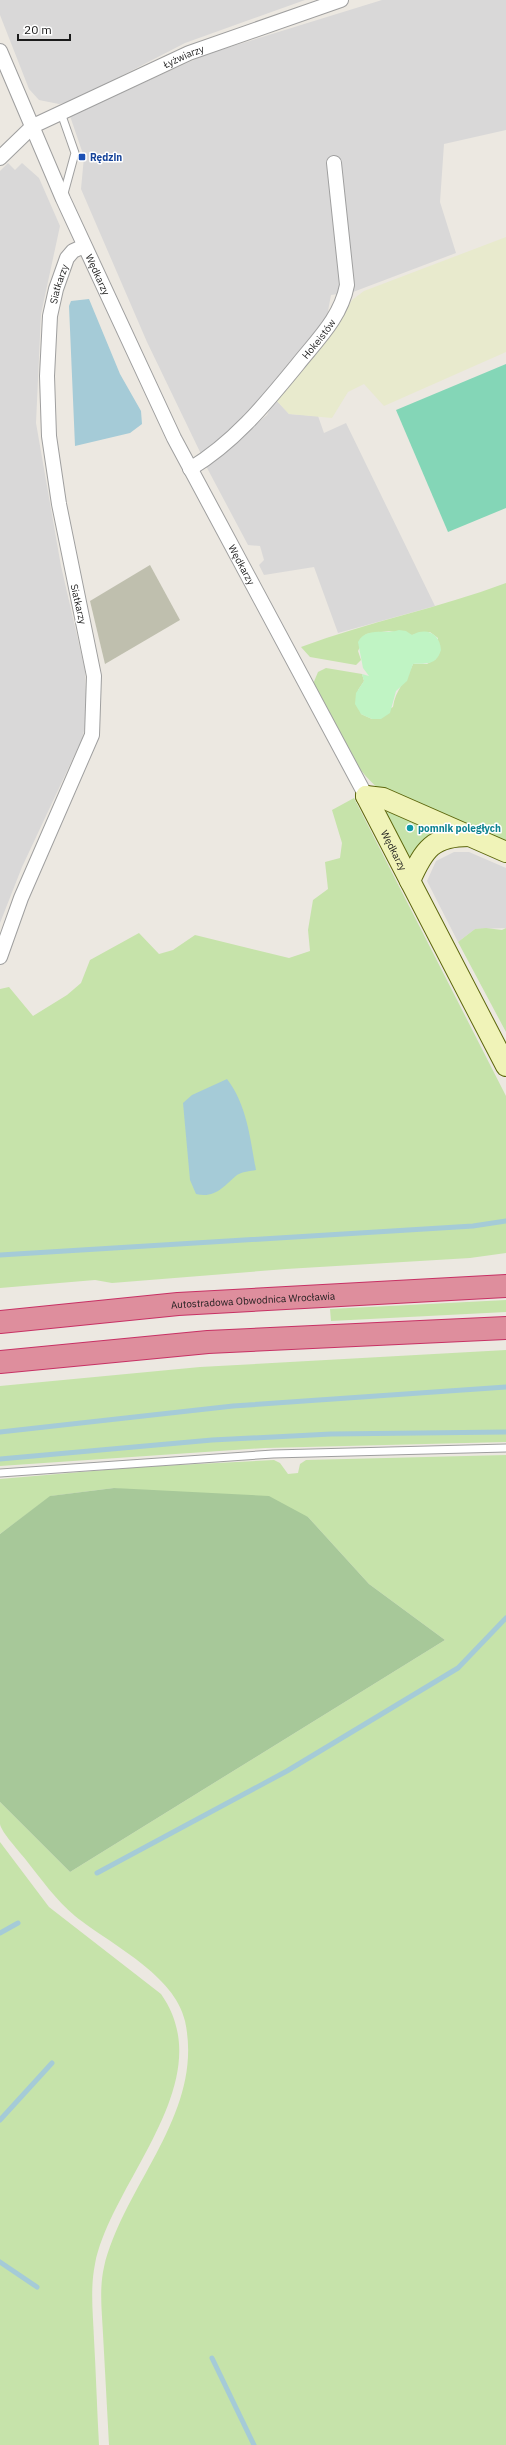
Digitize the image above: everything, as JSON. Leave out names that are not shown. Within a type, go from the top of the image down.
[{"type":"highway","name":"Autostradowa Obwodnica Wrocławia","points":[[0,1322],[178,1304],[506,1286]]},
{"type":"highway","points":[[0,1362],[208,1342],[506,1328]]},
{"type":"street","name":"Łyżwiarzy","points":[[0,158],[33,126],[189,53],[341,0]]},
{"type":"street","name":"Wędkarzy","points":[[0,51],[84,246],[190,468],[247,571],[366,796],[506,1066]]},
{"type":"street","name":"Hokeistów","points":[[190,468],[242,429],[258,412],[323,333],[344,300],[347,285],[334,164]]},
{"type":"street","name":"Siatkarzy","points":[[0,957],[21,898],[92,735],[94,676],[59,504],[49,436],[47,376],[50,316],[56,289],[67,258],[73,251],[84,246]]},
{"type":"street","points":[[366,796],[383,798],[506,852]]},
{"type":"street","points":[[410,881],[423,854],[433,844],[446,838],[469,836]]},
{"type":"lane","points":[[61,113],[75,153],[63,199]]},
{"type":"lane","points":[[0,1472],[273,1454],[506,1448]]},
{"type":"shaded area","points":[[0,0],[305,0],[185,43],[71,102],[59,104],[39,100],[29,89],[0,15]]},
{"type":"shaded area","points":[[382,0],[506,0],[506,130],[444,144],[440,202],[456,253],[353,292],[331,295],[326,322],[232,431],[201,454],[147,342],[81,189],[84,157],[70,116],[207,54]]},
{"type":"shaded area","points":[[8,163],[15,170],[22,163],[39,178],[60,226],[41,314],[36,423],[61,566],[85,670],[87,719],[82,739],[22,867],[0,923],[0,171]]},
{"type":"shaded area","points":[[506,237],[506,352],[384,406],[364,384],[348,392],[332,418],[289,414],[275,399],[333,331],[352,300],[364,291]]},
{"type":"shaded area","points":[[275,399],[289,414],[318,416],[324,433],[346,423],[435,606],[338,633],[314,567],[264,575],[259,565],[264,560],[260,546],[248,545],[206,466],[267,415]]},
{"type":"shaded area","points":[[150,565],[180,620],[105,664],[90,601]]},
{"type":"shaded area","points":[[454,852],[469,852],[506,868],[506,928],[475,929],[458,942],[427,881],[436,861]]},
{"type":"green space","points":[[506,364],[506,508],[448,532],[396,410]]},
{"type":"green space","points":[[506,583],[506,846],[386,794],[374,784],[362,772],[353,759],[335,729],[313,684],[318,672],[326,668],[362,674],[364,681],[358,690],[361,714],[372,719],[393,707],[396,695],[413,664],[427,664],[436,659],[438,638],[430,632],[412,635],[389,631],[366,634],[358,651],[361,660],[356,665],[310,657],[301,647]]},
{"type":"green space","points":[[406,631],[412,635],[422,632],[431,633],[438,639],[441,650],[436,659],[430,663],[413,664],[407,681],[396,691],[390,713],[381,719],[372,719],[361,714],[355,704],[356,693],[364,681],[362,674],[369,676],[363,668],[358,642],[362,637],[371,632]]},
{"type":"green space","points":[[354,798],[506,1096],[506,1253],[470,1258],[286,1269],[112,1283],[95,1280],[0,1288],[0,989],[9,987],[33,1016],[67,995],[81,983],[90,960],[139,933],[159,954],[173,950],[195,935],[289,958],[310,951],[308,930],[313,900],[328,889],[325,862],[340,858],[342,843],[332,810]]},
{"type":"green space","points":[[389,810],[436,831],[409,857],[385,813]]},
{"type":"green space","points":[[486,928],[502,930],[506,928],[506,1032],[458,942],[475,929]]},
{"type":"green space","points":[[506,1300],[506,1312],[331,1321],[330,1309]]},
{"type":"green space","points":[[506,1350],[506,1442],[265,1448],[0,1466],[0,1386],[200,1367]]},
{"type":"green space","points":[[506,1455],[506,2445],[109,2445],[101,2292],[102,2275],[114,2236],[128,2206],[160,2147],[184,2087],[188,2055],[185,2021],[179,2004],[169,1989],[155,1975],[123,1949],[75,1916],[49,1889],[1,1828],[0,1802],[70,1872],[445,1640],[369,1584],[308,1517],[114,1488],[51,1496],[0,1534],[0,1479],[139,1467],[274,1460],[280,1463],[288,1474],[298,1473],[300,1464],[306,1460]]},
{"type":"green space","points":[[114,1488],[269,1496],[308,1517],[369,1584],[445,1640],[70,1872],[0,1802],[0,1534],[50,1496]]},
{"type":"green space","points":[[0,1842],[49,1907],[161,1994],[176,2027],[179,2061],[171,2096],[157,2130],[105,2232],[93,2273],[92,2301],[99,2445],[0,2445]]},
{"type":"water","points":[[89,299],[120,374],[141,411],[142,424],[130,433],[75,446],[69,306],[71,301]]},
{"type":"water","points":[[227,1079],[234,1089],[247,1122],[256,1170],[237,1175],[219,1190],[209,1195],[196,1194],[190,1180],[183,1103],[192,1095]]},
{"type":"waterway","points":[[0,1255],[473,1226],[506,1221]]},
{"type":"waterway","points":[[0,1432],[233,1406],[506,1387]]},
{"type":"waterway","points":[[0,1459],[212,1440],[331,1434],[506,1432]]},
{"type":"waterway","points":[[97,1873],[287,1771],[458,1668],[506,1618]]},
{"type":"waterway","points":[[0,1933],[18,1923]]},
{"type":"waterway","points":[[0,2120],[52,2063]]},
{"type":"waterway","points":[[0,2262],[37,2287]]},
{"type":"waterway","points":[[212,2358],[254,2445]]},
{"type":"place","name":"Rędzin","points":[[82,157]]},
{"type":"place","name":"pomnik poległych","points":[[410,828]]}]
